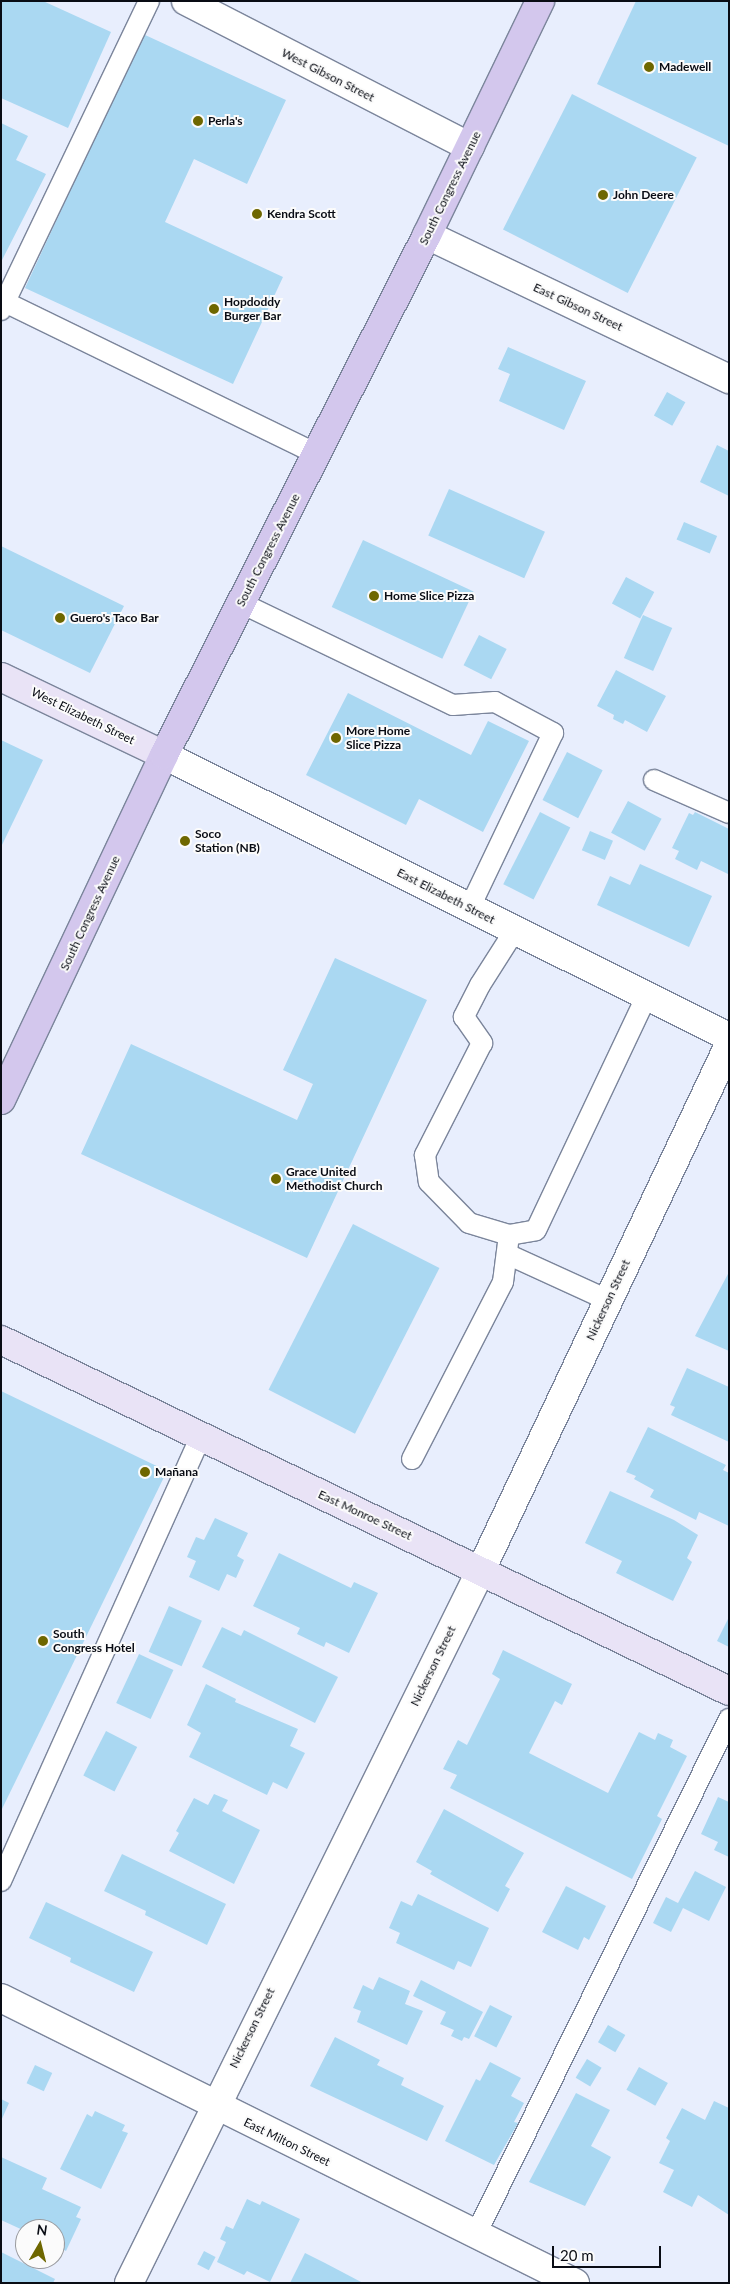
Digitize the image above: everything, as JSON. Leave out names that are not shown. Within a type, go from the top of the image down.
[{"type":"main road","name":"South Congress Avenue","points":[[1,1100],[164,755],[428,235],[540,1]]},
{"type":"street","name":"West Gibson Street","points":[[186,1],[470,147]]},
{"type":"street","name":"East Gibson Street","points":[[428,235],[729,379]]},
{"type":"street","name":"West Elizabeth Street","points":[[1,677],[164,755]]},
{"type":"street","name":"East Elizabeth Street","points":[[164,755],[729,1037]]},
{"type":"street","name":"Nickerson Street","points":[[129,2283],[214,2106],[480,1570],[729,1045]]},
{"type":"street","name":"East Monroe Street","points":[[1,1340],[729,1690]]},
{"type":"street","name":"East Milton Street","points":[[1,1998],[214,2106],[575,2283]]},
{"type":"lane","points":[[149,1],[3,306],[316,454]]},
{"type":"lane","points":[[241,603],[453,705],[495,702],[552,733],[470,907]]},
{"type":"lane","points":[[654,780],[729,813]]},
{"type":"lane","points":[[515,930],[480,985],[464,1017],[482,1044],[425,1155],[430,1182],[469,1223],[608,1300]]},
{"type":"lane","points":[[508,1244],[536,1230],[647,995]]},
{"type":"lane","points":[[412,1459],[502,1282],[508,1244]]},
{"type":"lane","points":[[1,1881],[201,1437]]},
{"type":"lane","points":[[476,2234],[729,1719]]},
{"type":"building","points":[[1,1],[43,1],[111,32],[68,128],[1,98]]},
{"type":"building","points":[[636,1],[729,1],[729,146],[597,84]]},
{"type":"building","points":[[143,34],[286,100],[247,184],[194,159],[165,222],[283,277],[233,384],[25,288]]},
{"type":"building","name":"John Deere","points":[[572,94],[697,158],[628,293],[503,229]]},
{"type":"building","points":[[1,123],[28,136],[16,160],[46,174],[1,262]]},
{"type":"building","points":[[508,347],[586,381],[564,430],[499,401],[510,374],[498,369]]},
{"type":"building","points":[[667,392],[685,402],[672,426],[654,416]]},
{"type":"building","points":[[717,445],[729,451],[729,496],[700,482]]},
{"type":"building","points":[[449,489],[545,532],[524,578],[428,536]]},
{"type":"building","points":[[684,522],[717,536],[710,554],[677,539]]},
{"type":"building","points":[[363,540],[474,592],[442,659],[332,607]]},
{"type":"building","name":"Guero's Taco Bar","points":[[1,546],[124,606],[90,673],[1,630]]},
{"type":"building","points":[[626,577],[654,592],[640,619],[612,603]]},
{"type":"building","points":[[643,615],[672,628],[653,671],[624,658]]},
{"type":"building","points":[[479,635],[507,649],[491,679],[464,665]]},
{"type":"building","points":[[616,670],[666,696],[647,732],[625,720],[623,724],[613,719],[614,715],[597,706]]},
{"type":"building","points":[[348,693],[471,755],[488,721],[529,741],[483,832],[419,799],[406,825],[306,775]]},
{"type":"building","points":[[1,740],[43,760],[1,847]]},
{"type":"building","points":[[567,752],[603,770],[578,818],[542,800]]},
{"type":"building","points":[[628,801],[662,819],[645,851],[611,833]]},
{"type":"building","points":[[540,812],[570,827],[534,900],[503,884]]},
{"type":"building","points":[[695,812],[729,829],[728,874],[701,861],[697,870],[675,859],[679,851],[672,848],[689,813],[693,815]]},
{"type":"building","points":[[590,831],[613,841],[605,860],[582,850]]},
{"type":"building","points":[[640,864],[712,896],[689,947],[597,905],[610,876],[630,885]]},
{"type":"building","points":[[335,958],[427,1000],[307,1258],[81,1154],[131,1044],[297,1120],[313,1084],[283,1070]]},
{"type":"building","points":[[353,1224],[439,1268],[355,1434],[269,1390]]},
{"type":"building","points":[[729,1272],[729,1351],[695,1336]]},
{"type":"building","points":[[687,1368],[729,1387],[729,1442],[671,1415],[675,1407],[670,1405]]},
{"type":"building","name":"South Congress Hotel","points":[[1,1391],[167,1471],[1,1811]]},
{"type":"building","points":[[648,1427],[726,1465],[723,1470],[729,1473],[729,1526],[699,1512],[696,1520],[650,1497],[654,1490],[634,1479],[636,1476],[626,1472]]},
{"type":"building","points":[[610,1491],[674,1520],[698,1535],[687,1558],[692,1562],[673,1601],[616,1573],[622,1561],[585,1543]]},
{"type":"building","points":[[215,1518],[248,1533],[237,1556],[244,1560],[236,1578],[227,1574],[219,1591],[189,1577],[196,1561],[187,1557],[196,1537],[204,1540]]},
{"type":"building","points":[[279,1553],[351,1588],[354,1582],[378,1593],[349,1653],[326,1642],[324,1647],[297,1634],[300,1628],[253,1606]]},
{"type":"building","points":[[169,1606],[202,1621],[182,1666],[149,1652]]},
{"type":"building","points":[[729,1617],[729,1647],[717,1641]]},
{"type":"building","points":[[222,1627],[241,1636],[244,1630],[338,1677],[315,1723],[202,1667]]},
{"type":"building","points":[[503,1650],[572,1684],[562,1705],[555,1701],[529,1753],[608,1793],[639,1732],[655,1740],[658,1733],[673,1740],[670,1747],[687,1756],[657,1816],[662,1819],[632,1879],[450,1788],[457,1775],[443,1769],[458,1740],[467,1745],[500,1679],[492,1674]]},
{"type":"building","points":[[139,1654],[173,1670],[151,1719],[116,1703]]},
{"type":"building","points":[[206,1684],[236,1699],[235,1702],[298,1729],[290,1746],[305,1753],[287,1789],[273,1782],[267,1795],[189,1757],[201,1733],[187,1725]]},
{"type":"building","points":[[106,1731],[137,1747],[114,1791],[83,1776]]},
{"type":"building","points":[[214,1794],[228,1800],[222,1811],[260,1830],[234,1884],[169,1851],[179,1833],[176,1831],[194,1798],[208,1805]]},
{"type":"building","points":[[718,1797],[729,1802],[729,1857],[714,1850],[718,1842],[701,1834]]},
{"type":"building","points":[[444,1809],[524,1853],[505,1886],[510,1889],[498,1912],[430,1874],[432,1871],[416,1862]]},
{"type":"building","points":[[122,1854],[226,1904],[207,1945],[145,1915],[146,1911],[104,1891]]},
{"type":"building","points":[[695,1871],[726,1887],[709,1921],[683,1908],[671,1932],[653,1923],[666,1897],[678,1903]]},
{"type":"building","points":[[566,1886],[606,1906],[589,1940],[584,1937],[578,1950],[542,1932]]},
{"type":"building","points":[[418,1894],[489,1928],[471,1967],[458,1961],[454,1970],[396,1943],[400,1933],[389,1928],[401,1901],[412,1906]]},
{"type":"building","points":[[46,1902],[153,1952],[134,1992],[70,1962],[71,1958],[29,1938]]},
{"type":"building","points":[[379,1977],[410,1991],[405,2004],[423,2011],[407,2045],[357,2022],[361,2011],[353,2008],[363,1985],[373,1990]]},
{"type":"building","points":[[421,1980],[483,2012],[469,2039],[464,2037],[462,2041],[451,2036],[454,2030],[440,2024],[446,2012],[413,1996]]},
{"type":"building","points":[[490,2005],[512,2016],[496,2048],[474,2036]]},
{"type":"building","points":[[608,2025],[625,2035],[615,2052],[598,2042]]},
{"type":"building","points":[[335,2037],[380,2060],[377,2065],[404,2078],[401,2085],[444,2106],[427,2141],[310,2086]]},
{"type":"building","points":[[587,2059],[602,2068],[590,2087],[576,2078]]},
{"type":"building","points":[[490,2062],[521,2078],[511,2096],[524,2103],[514,2122],[518,2123],[494,2165],[445,2141],[476,2079],[480,2081]]},
{"type":"building","points":[[35,2065],[52,2073],[44,2091],[27,2083]]},
{"type":"building","points":[[639,2067],[668,2083],[655,2106],[626,2090]]},
{"type":"building","points":[[576,2093],[610,2110],[591,2146],[611,2157],[585,2206],[529,2182]]},
{"type":"building","points":[[1,2099],[9,2103],[1,2121]]},
{"type":"building","points":[[714,2101],[729,2108],[729,2215],[698,2195],[692,2207],[663,2192],[674,2170],[659,2163],[670,2141],[666,2138],[682,2108],[705,2120]]},
{"type":"building","points":[[95,2111],[125,2125],[122,2131],[128,2133],[101,2189],[60,2169],[87,2114],[92,2117]]},
{"type":"building","points":[[1,2157],[47,2178],[42,2189],[81,2207],[76,2217],[81,2219],[66,2251],[65,2219],[15,2219],[15,2226],[1,2220]]},
{"type":"building","points":[[247,2199],[260,2205],[262,2201],[300,2219],[270,2282],[247,2271],[244,2275],[217,2262],[226,2242],[220,2239],[226,2226],[233,2229]]},
{"type":"building","points":[[204,2251],[216,2257],[209,2270],[197,2264]]},
{"type":"building","points":[[1,2252],[15,2259],[15,2269],[35,2269],[55,2279],[53,2283],[1,2283]]},
{"type":"building","points":[[305,2253],[325,2263],[363,2283],[290,2283]]},
{"type":"place","name":"Madewell","points":[[649,67]]},
{"type":"place","name":"Perla's","points":[[198,121]]},
{"type":"place","name":"John Deere","points":[[603,195]]},
{"type":"place","name":"Kendra Scott","points":[[257,214]]},
{"type":"place","name":"Hopdoddy Burger Bar","points":[[214,309]]},
{"type":"place","name":"Home Slice Pizza","points":[[374,596]]},
{"type":"place","name":"Guero's Taco Bar","points":[[60,618]]},
{"type":"place","name":"More Home Slice Pizza","points":[[336,738]]},
{"type":"place","name":"Soco Station (NB)","points":[[185,841]]},
{"type":"place","name":"Grace United Methodist Church","points":[[276,1179]]},
{"type":"place","name":"Mañana","points":[[145,1472]]},
{"type":"place","name":"South Congress Hotel","points":[[43,1641]]}]
